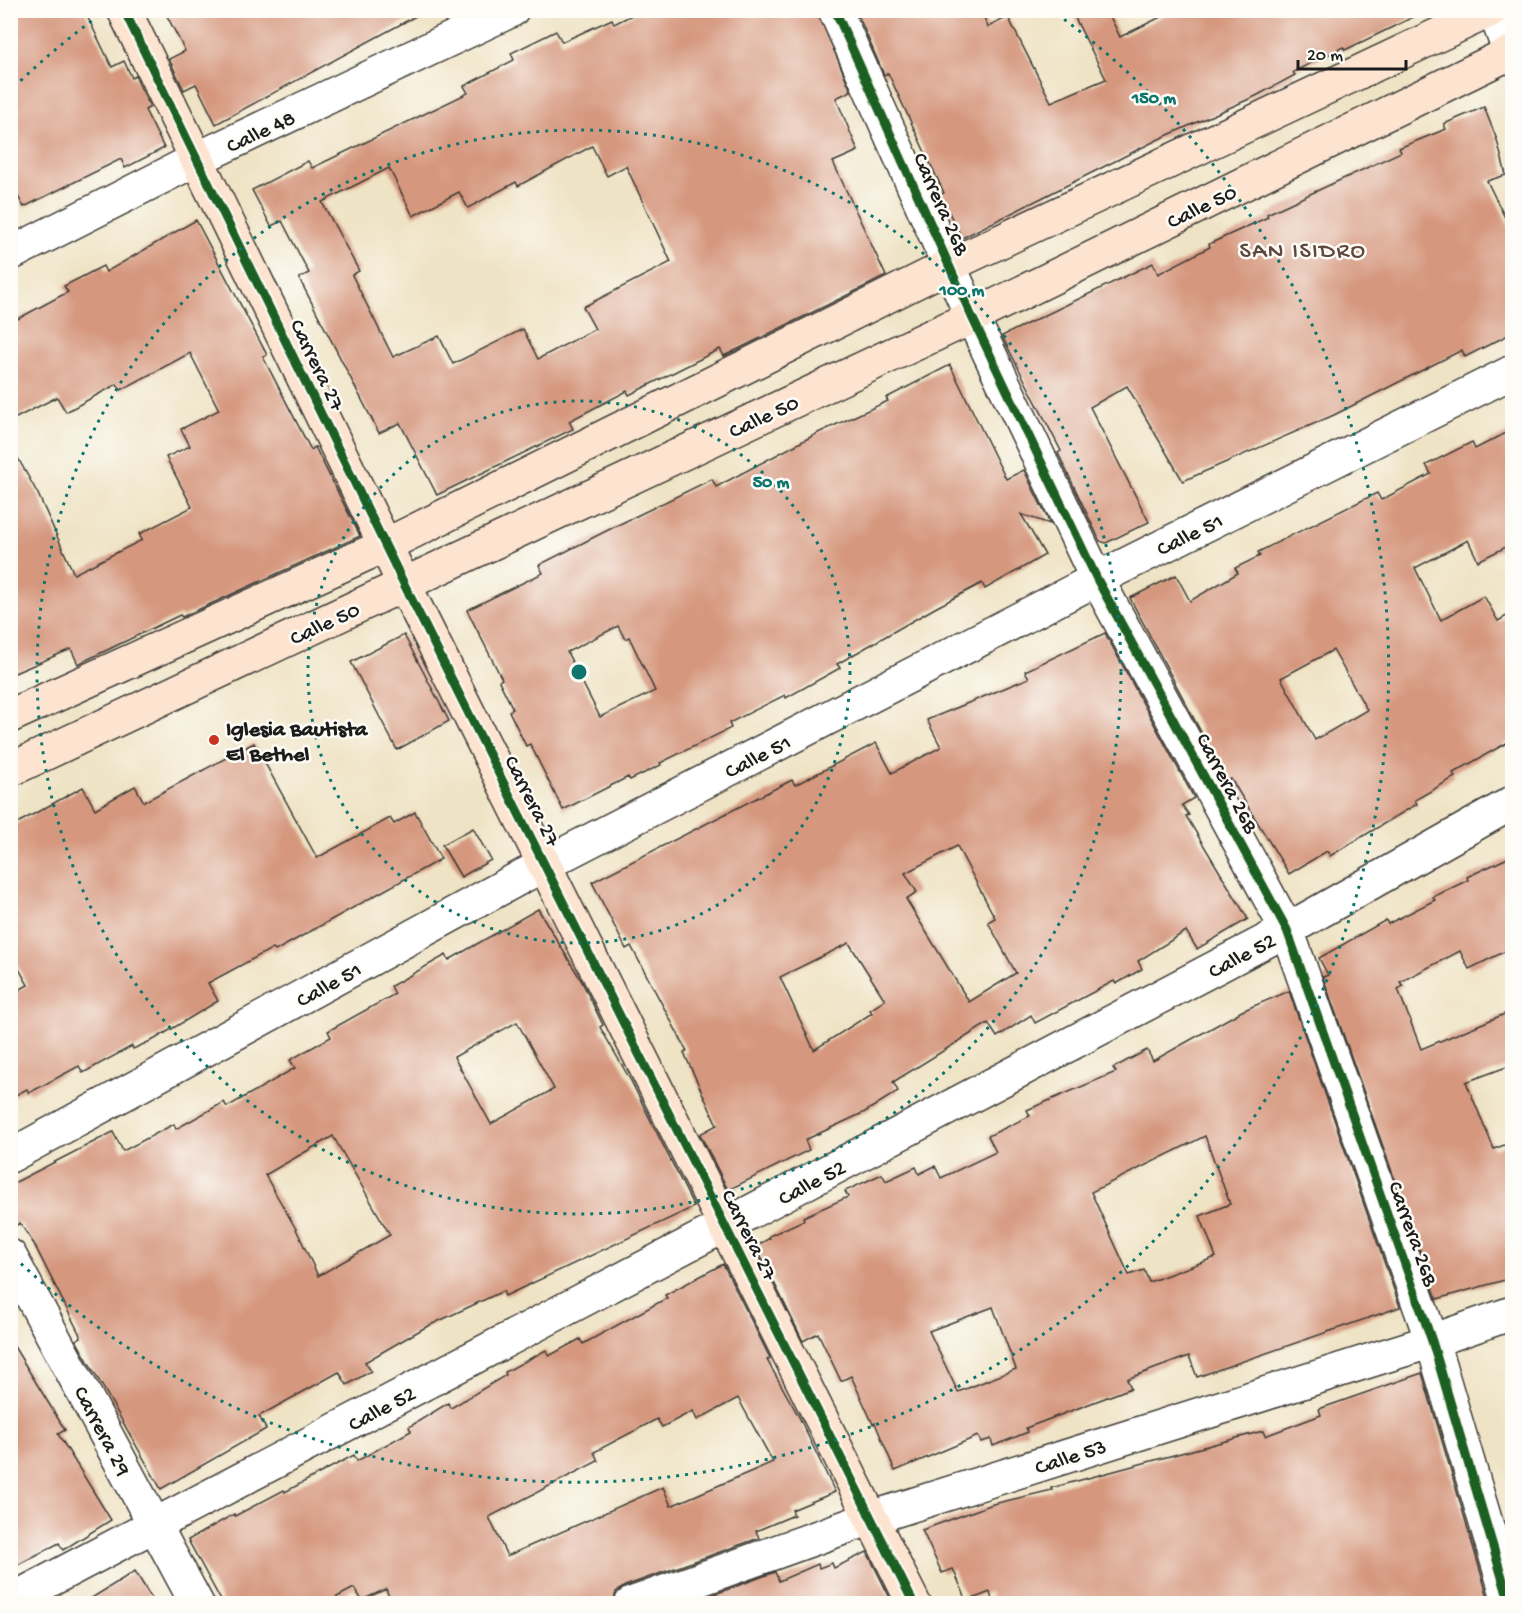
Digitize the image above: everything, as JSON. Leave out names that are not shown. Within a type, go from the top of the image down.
[{"type":"street","name":"Carrera 27","points":[[124,10],[404,584],[914,1604]]},
{"type":"street","name":"Calle 48","points":[[10,254],[197,159],[512,10]]},
{"type":"street","name":"Carrera 26B","points":[[835,10],[972,317],[1097,579],[1287,930],[1432,1341],[1510,1604]]},
{"type":"street","name":"Calle 50","points":[[10,716],[386,545],[950,265],[1492,10]]},
{"type":"street","points":[[1492,10],[1512,54]]},
{"type":"street","name":"Calle 50","points":[[10,770],[972,317],[1512,54]]},
{"type":"street","name":"Calle 51","points":[[10,1156],[544,864],[1097,579],[1512,372]]},
{"type":"street","name":"Calle 52","points":[[10,1601],[1287,930],[1512,803]]},
{"type":"street","name":"Carrera 29","points":[[10,1256],[197,1604]]},
{"type":"street","name":"Calle 53","points":[[631,1604],[871,1518],[1432,1341],[1512,1313]]},
{"type":"building","points":[[10,10],[84,10],[112,67],[124,61],[132,78],[135,76],[150,107],[145,110],[164,148],[125,168],[121,159],[24,207],[10,182]]},
{"type":"building","points":[[164,10],[427,10],[216,124],[196,84],[184,90],[169,59],[185,51]]},
{"type":"building","points":[[642,10],[817,10],[851,91],[836,98],[858,151],[833,162],[886,276],[724,356],[720,349],[629,395],[627,391],[569,421],[573,429],[437,495],[400,423],[379,433],[299,278],[309,273],[282,221],[271,226],[252,190],[308,161],[312,168],[468,93],[464,86],[514,60],[511,53],[556,31],[562,42],[612,19],[614,24]],"holes":[[[592,146],[607,176],[626,166],[671,262],[583,307],[595,329],[538,359],[523,329],[453,364],[439,336],[393,357],[352,275],[359,271],[322,202],[389,168],[413,216],[459,192],[468,208],[516,182],[518,186]]]},
{"type":"building","points":[[856,10],[981,10],[988,27],[1008,17],[1051,102],[1106,79],[1075,18],[1091,10],[1107,10],[1120,37],[1175,10],[1428,10],[1345,50],[1343,47],[1293,72],[1295,75],[1256,96],[1159,139],[962,238],[940,195],[944,193],[888,73],[884,75]]},
{"type":"building","points":[[1484,107],[1497,140],[1506,175],[1487,181],[1512,232],[1512,333],[1465,357],[1462,350],[1334,415],[1183,481],[1127,386],[1090,407],[1149,522],[1106,543],[1100,541],[1058,453],[1061,451],[1002,336],[1153,263],[1158,274],[1210,247],[1209,244],[1268,217],[1267,214],[1401,152],[1399,148],[1446,129],[1444,124]]},
{"type":"building","points":[[196,220],[267,355],[263,357],[311,450],[315,447],[360,536],[182,617],[180,615],[78,664],[71,649],[10,675],[10,444],[38,494],[74,574],[142,540],[139,534],[192,507],[166,457],[190,446],[181,429],[219,410],[190,353],[121,390],[117,384],[66,412],[57,397],[10,421],[10,323],[68,292],[64,286],[103,266],[106,272]]},
{"type":"building","points":[[950,365],[1006,479],[1024,470],[1050,524],[1021,514],[1045,555],[985,589],[982,583],[935,608],[837,664],[840,668],[786,698],[785,695],[729,723],[731,728],[660,763],[661,765],[630,780],[628,777],[563,810],[530,744],[526,746],[509,711],[513,709],[499,681],[502,679],[467,610],[543,573],[539,565],[620,524],[712,479],[716,487],[820,432],[888,401],[886,398]],"holes":[[[618,626],[625,639],[629,637],[655,691],[600,717],[567,652]]]},
{"type":"building","points":[[1512,430],[1512,544],[1478,561],[1468,540],[1415,568],[1441,620],[1484,596],[1498,621],[1512,613],[1512,740],[1453,773],[1455,777],[1415,800],[1417,804],[1330,856],[1327,851],[1289,874],[1231,779],[1227,781],[1130,598],[1176,575],[1190,601],[1238,573],[1235,568],[1260,556],[1258,552],[1377,493],[1381,500],[1431,474],[1426,465],[1472,442],[1475,449]],"holes":[[[1333,650],[1367,710],[1315,740],[1281,678]]]},
{"type":"building","points":[[1105,633],[1194,798],[1182,805],[1189,815],[1186,816],[1248,919],[1197,949],[1186,931],[1138,961],[1142,969],[1116,984],[1114,981],[1035,1023],[1031,1015],[997,1037],[988,1023],[893,1082],[898,1091],[865,1112],[805,1140],[809,1150],[728,1190],[700,1134],[717,1125],[684,1053],[687,1051],[631,946],[626,949],[592,882],[792,780],[795,785],[876,743],[892,773],[941,747],[927,720],[1029,678],[1025,671]],"holes":[[[957,846],[995,918],[988,922],[1016,973],[969,1002],[906,899],[917,892],[905,873]],[[849,943],[885,1000],[870,1010],[872,1013],[814,1050],[780,977]]]},
{"type":"building","points":[[404,635],[449,721],[397,750],[351,662]]},
{"type":"building","points":[[254,743],[317,858],[390,818],[394,824],[415,812],[441,859],[275,951],[273,948],[208,983],[218,1001],[155,1039],[133,1049],[132,1046],[83,1073],[79,1066],[29,1093],[27,1089],[10,1098],[10,995],[28,985],[10,953],[10,827],[83,787],[95,809],[135,786],[144,802]]},
{"type":"building","points":[[473,828],[491,860],[461,877],[442,845]]},
{"type":"building","points":[[1512,856],[1512,948],[1469,969],[1460,951],[1400,982],[1403,986],[1398,989],[1421,1049],[1512,1011],[1512,1065],[1466,1082],[1494,1149],[1512,1142],[1512,1278],[1437,1299],[1323,977],[1328,975],[1319,958],[1386,920],[1388,924],[1435,900],[1433,897],[1468,880],[1467,877]]},
{"type":"building","points":[[538,909],[581,980],[603,1025],[600,1027],[631,1081],[694,1207],[505,1296],[503,1291],[424,1328],[365,1362],[371,1371],[347,1385],[339,1372],[259,1416],[266,1429],[161,1489],[76,1340],[81,1337],[34,1244],[20,1223],[10,1229],[10,1185],[113,1132],[123,1151],[174,1124],[176,1129],[224,1102],[227,1107],[295,1068],[290,1060],[331,1037],[328,1031],[395,994],[391,986],[446,955],[449,960]],"holes":[[[517,1022],[554,1089],[491,1124],[454,1057]],[[333,1136],[390,1235],[318,1276],[296,1229],[265,1175]]]},
{"type":"building","points":[[1289,991],[1400,1307],[1197,1377],[1189,1356],[1127,1379],[1131,1388],[1026,1428],[1028,1432],[993,1446],[991,1439],[981,1442],[978,1436],[895,1471],[875,1423],[873,1424],[851,1376],[841,1381],[818,1333],[803,1341],[756,1246],[770,1238],[769,1236],[804,1220],[803,1217],[848,1197],[845,1191],[882,1174],[886,1181],[916,1167],[919,1174],[935,1166],[941,1178],[996,1152],[988,1136],[1030,1116],[1027,1110],[1116,1072],[1113,1068],[1147,1050],[1153,1061],[1242,1011]],"holes":[[[1205,1136],[1230,1204],[1200,1216],[1216,1257],[1149,1282],[1144,1270],[1129,1275],[1091,1192]],[[993,1307],[1016,1369],[958,1392],[929,1331]]]},
{"type":"building","points":[[723,1264],[770,1358],[767,1360],[798,1415],[835,1492],[792,1510],[794,1515],[756,1531],[759,1538],[625,1586],[616,1592],[613,1604],[392,1604],[386,1589],[362,1600],[354,1588],[324,1604],[223,1604],[188,1540],[234,1514],[235,1516],[284,1490],[285,1492],[354,1455],[357,1461],[411,1431],[409,1427],[448,1403],[451,1408],[506,1375],[505,1372],[546,1350],[549,1356],[580,1339],[583,1344],[667,1298],[665,1295]],"holes":[[[738,1398],[773,1462],[671,1506],[663,1487],[507,1556],[489,1517],[598,1461],[594,1452],[657,1419],[662,1427],[693,1411],[697,1420]]]},
{"type":"building","points":[[10,1340],[65,1430],[58,1434],[111,1520],[63,1550],[59,1543],[10,1569]]},
{"type":"building","points":[[1422,1373],[1490,1604],[993,1604],[990,1592],[967,1601],[953,1569],[942,1573],[922,1530],[993,1504],[1052,1490],[1051,1488],[1263,1431],[1265,1436],[1321,1415],[1319,1409]]},
{"type":"building","points":[[867,1552],[893,1604],[688,1604],[775,1572],[779,1581],[818,1564],[819,1568],[832,1563],[834,1568]]},
{"type":"building","points":[[135,1571],[155,1604],[82,1604]]},
{"type":"cycle path","points":[[124,10],[404,584],[914,1604]]},
{"type":"cycle path","points":[[835,10],[972,317],[1097,579],[1287,930],[1432,1341],[1510,1604]]},
{"type":"place","name":"Iglesia Bautista El Bethel","points":[[214,740]]},
{"type":"district","name":"SAN ISIDRO","points":[[1303,249]]}]
